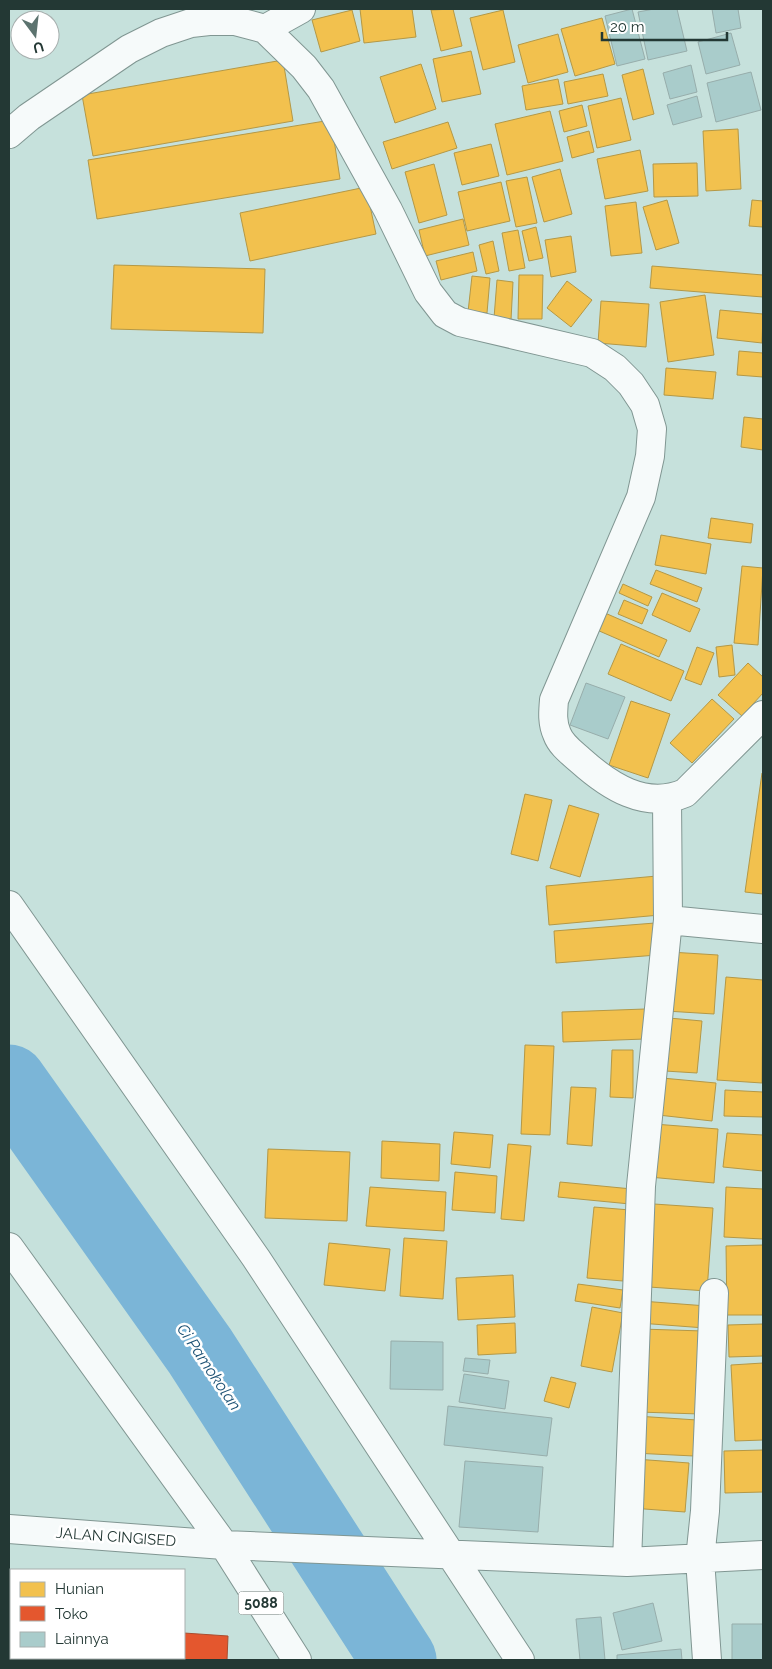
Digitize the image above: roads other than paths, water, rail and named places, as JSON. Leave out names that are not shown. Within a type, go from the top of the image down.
[{"type":"street","points":[[264,29],[301,9]]},
{"type":"street","points":[[9,134],[29,117],[129,48],[161,33],[191,22],[209,21],[236,21],[264,29],[304,67],[321,89],[388,210],[428,292],[445,314],[460,322],[592,353],[615,368],[631,384],[645,405],[652,429],[650,456],[641,497],[554,700],[552,714],[556,734],[564,746],[602,779],[629,793],[647,798],[667,799],[685,792],[763,714]]},
{"type":"street","points":[[627,1562],[641,1186],[668,920],[667,799]]},
{"type":"street","points":[[9,906],[256,1258],[520,1660]]},
{"type":"street","points":[[668,920],[763,929]]},
{"type":"street","points":[[9,1247],[224,1545]]},
{"type":"street","points":[[706,1660],[700,1559],[705,1511],[714,1293]]},
{"type":"street","name":"JALAN CINGISED","points":[[9,1529],[224,1545],[627,1562],[763,1555]]},
{"type":"street","name":"5088","points":[[224,1545],[297,1660]]},
{"type":"waterway","name":"Ci Pamokolan","points":[[9,1082],[200,1351],[399,1660]]}]
